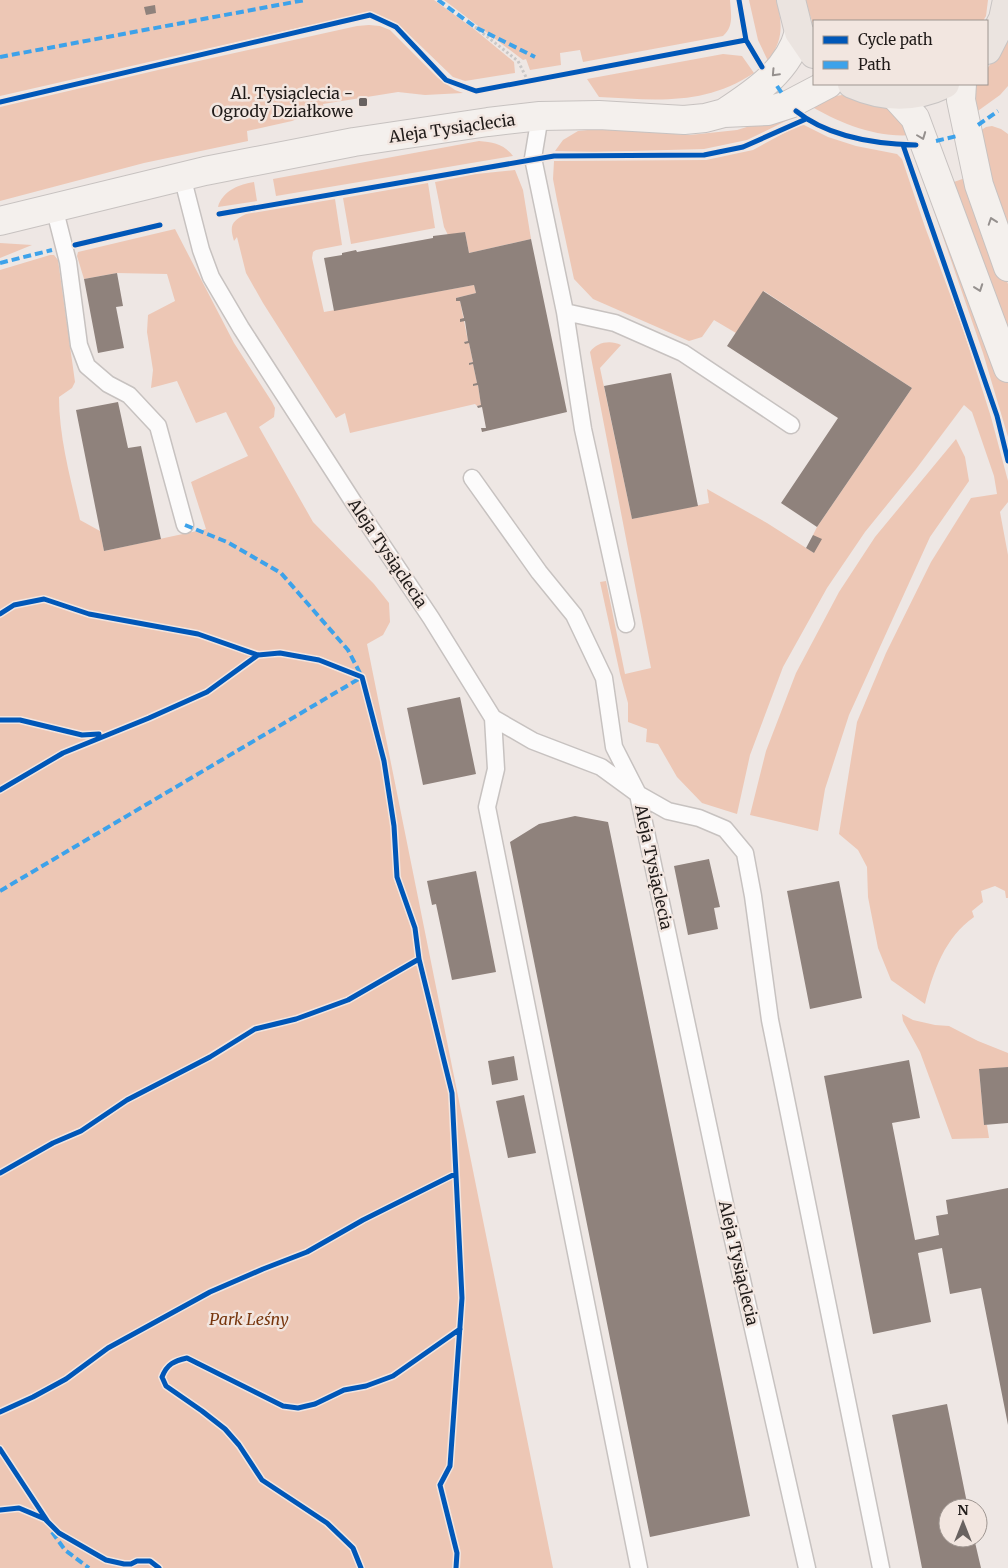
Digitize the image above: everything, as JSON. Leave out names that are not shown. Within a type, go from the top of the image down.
[{"type":"main road","points":[[791,0],[807,43]]},
{"type":"main road","points":[[988,48],[1006,11]]},
{"type":"main road","points":[[854,85],[870,92],[896,96],[917,93],[942,85]]},
{"type":"street","name":"Aleja Tysiąclecia","points":[[724,113],[758,90],[771,78],[789,58],[796,45],[807,43]]},
{"type":"street","name":"Aleja Tysiąclecia","points":[[0,221],[182,176],[354,142],[540,116],[599,115],[684,120],[705,118],[724,113],[768,111],[790,104],[826,85]]},
{"type":"street","points":[[962,85],[961,100],[979,185],[1008,267]]},
{"type":"street","points":[[896,96],[915,118],[1008,368]]},
{"type":"lane","points":[[540,116],[534,158],[565,312],[583,429],[626,624]]},
{"type":"lane","name":"Aleja Tysiąclecia","points":[[182,176],[201,250],[211,277],[354,503],[431,618],[493,718],[533,741],[601,767],[638,794],[724,1199],[807,1568]]},
{"type":"lane","points":[[54,207],[68,262],[79,345],[88,366],[108,384],[129,395],[158,426],[184,526]]},
{"type":"lane","points":[[565,312],[615,323],[683,353],[791,425]]},
{"type":"lane","points":[[472,478],[539,572],[574,615],[604,678],[614,747],[638,794],[668,811],[700,818],[725,829],[745,853],[753,896],[770,1020],[881,1568]]},
{"type":"lane","points":[[493,718],[496,769],[487,807],[639,1568]]},
{"type":"path","points":[[475,27],[518,61],[528,81]]},
{"type":"green space","points":[[0,0],[434,0],[474,29],[514,62],[515,73],[465,81],[453,77],[400,26],[381,17],[363,15],[311,25],[0,96]]},
{"type":"green space","points":[[444,0],[730,0],[731,20],[729,28],[723,36],[583,62],[580,50],[560,53],[561,65],[530,70],[526,59],[523,60]]},
{"type":"green space","points":[[749,0],[777,0],[781,24],[779,39],[768,61],[758,40]]},
{"type":"green space","points":[[804,0],[988,0],[984,20],[813,20],[813,23]]},
{"type":"green space","points":[[357,26],[380,26],[390,30],[438,78],[455,90],[463,93],[425,95],[398,92],[323,104],[324,108],[292,121],[247,131],[248,141],[144,163],[0,201],[0,107],[158,70]]},
{"type":"green space","points":[[1008,38],[1008,86],[1000,95],[975,113],[973,97],[976,85],[988,85],[988,68]]},
{"type":"green space","points":[[723,54],[742,56],[754,73],[735,84],[698,96],[660,99],[599,97],[587,79]]},
{"type":"green space","points":[[842,95],[867,100],[887,108],[912,135],[871,132],[845,123],[807,104],[818,99]]},
{"type":"green space","points":[[789,114],[792,118],[747,140],[704,149],[595,152],[555,151],[563,140],[578,131],[597,129],[690,135],[737,130]]},
{"type":"green space","points":[[804,125],[828,137],[856,146],[897,154],[902,159],[963,329],[991,417],[1008,481],[1008,502],[1000,512],[1008,555],[1008,898],[1006,898],[1005,891],[995,886],[981,891],[983,902],[972,911],[974,917],[964,925],[948,945],[936,968],[925,1004],[891,980],[878,948],[868,897],[867,867],[858,850],[839,834],[857,722],[886,653],[931,562],[971,498],[997,494],[994,476],[972,412],[964,405],[865,532],[827,588],[783,667],[750,755],[737,814],[702,803],[677,777],[658,744],[646,742],[647,729],[628,722],[628,703],[600,582],[606,581],[625,674],[651,668],[590,352],[596,346],[608,342],[621,345],[600,368],[632,519],[709,503],[707,489],[767,523],[814,553],[813,535],[817,527],[912,388],[764,291],[736,333],[714,320],[702,337],[689,341],[593,299],[574,279],[553,179],[554,161],[706,160],[753,150],[797,126]]},
{"type":"green space","points":[[992,126],[1008,134],[1008,229],[989,175],[980,131]]},
{"type":"green space","points":[[479,141],[498,144],[513,156],[276,196],[273,179]]},
{"type":"green space","points":[[914,153],[953,243],[1008,383],[1008,437],[983,353]]},
{"type":"green space","points":[[515,170],[523,190],[531,239],[469,253],[465,232],[448,235],[444,227],[435,182],[476,174]]},
{"type":"green space","points":[[968,177],[983,224],[1008,284],[1008,330],[951,183]]},
{"type":"green space","points":[[254,182],[257,201],[218,207],[223,197],[232,189]]},
{"type":"green space","points":[[428,183],[435,228],[351,244],[343,198]]},
{"type":"green space","points":[[335,199],[342,245],[316,250],[313,252],[312,258],[324,312],[474,285],[476,293],[456,298],[456,301],[460,301],[468,341],[464,342],[469,343],[473,362],[469,363],[469,365],[473,364],[477,383],[473,386],[478,385],[481,405],[477,406],[475,404],[350,433],[345,413],[336,418],[246,273],[237,237],[234,241],[232,231],[235,221],[246,214]]},
{"type":"green space","name":"Park Leśny","points":[[175,229],[234,343],[275,408],[274,417],[259,427],[313,522],[374,584],[389,603],[390,622],[383,635],[367,644],[553,1568],[0,1568],[0,270],[50,255],[54,255],[58,260],[75,382],[72,388],[59,397],[63,443],[80,520],[100,531],[104,551],[206,529],[191,482],[248,456],[226,412],[196,423],[177,381],[151,388],[153,370],[147,332],[148,315],[175,301],[167,274],[117,273],[84,279],[77,256],[78,252]]},
{"type":"green space","points":[[0,243],[32,245],[0,258]]},
{"type":"green space","points":[[956,439],[965,457],[969,481],[930,537],[849,715],[825,789],[818,831],[750,815],[766,751],[796,673],[839,592],[875,537]]},
{"type":"green space","points":[[902,1014],[913,1020],[949,1026],[978,1041],[1008,1053],[1008,1067],[979,1070],[984,1125],[987,1125],[989,1138],[952,1139],[920,1052],[903,1021]]},
{"type":"building","points":[[155,5],[156,13],[146,15],[144,7]]},
{"type":"building","points":[[465,232],[469,253],[531,239],[567,412],[482,432],[481,428],[486,428],[482,407],[478,408],[477,406],[481,405],[478,385],[473,386],[473,384],[477,383],[473,364],[469,365],[469,363],[473,362],[469,343],[465,344],[464,342],[468,341],[465,321],[460,322],[460,319],[464,318],[460,301],[456,301],[456,298],[476,293],[474,285],[334,311],[324,258],[356,250],[357,252],[433,238],[433,236]]},
{"type":"building","points":[[117,273],[123,306],[116,307],[124,348],[98,353],[84,279]]},
{"type":"building","points":[[763,291],[912,388],[817,527],[781,503],[838,418],[727,346]]},
{"type":"building","points":[[671,373],[698,506],[632,519],[604,386]]},
{"type":"building","points":[[118,402],[128,448],[141,446],[161,539],[104,551],[76,410]]},
{"type":"building","points":[[813,535],[822,539],[814,553],[806,548]]},
{"type":"building","points":[[460,697],[476,774],[423,785],[407,708]]},
{"type":"building","points":[[575,816],[608,822],[750,1516],[650,1537],[510,842],[539,824]]},
{"type":"building","points":[[709,859],[720,907],[714,908],[718,929],[688,935],[674,866]]},
{"type":"building","points":[[476,871],[496,972],[452,980],[436,904],[432,905],[427,881]]},
{"type":"building","points":[[839,881],[862,998],[810,1009],[787,891]]},
{"type":"building","points":[[514,1056],[518,1080],[492,1085],[488,1061]]},
{"type":"building","points":[[909,1060],[920,1118],[892,1123],[915,1240],[939,1235],[936,1216],[948,1214],[946,1200],[1008,1188],[1008,1425],[981,1288],[950,1294],[942,1248],[918,1253],[931,1322],[873,1334],[824,1076]]},
{"type":"building","points":[[1008,1067],[1008,1123],[984,1125],[979,1069]]},
{"type":"building","points":[[524,1095],[536,1153],[508,1158],[496,1101]]},
{"type":"building","points":[[947,1404],[966,1498],[938,1498],[938,1548],[976,1548],[981,1568],[922,1568],[892,1415]]},
{"type":"marked path","points":[[0,57],[305,0]]},
{"type":"marked path","points":[[438,0],[475,27],[535,57]]},
{"type":"marked path","points":[[777,86],[783,95]]},
{"type":"marked path","points":[[978,125],[998,111]]},
{"type":"marked path","points":[[936,141],[957,136]]},
{"type":"marked path","points":[[0,263],[52,250]]},
{"type":"marked path","points":[[185,525],[227,542],[281,573],[348,650],[362,677]]},
{"type":"marked path","points":[[0,891],[362,677]]},
{"type":"marked path","points":[[52,1532],[65,1550],[89,1568]]},
{"type":"cycle path","points":[[739,0],[746,40],[762,67]]},
{"type":"cycle path","points":[[0,102],[370,15],[396,27],[446,80],[476,91],[746,40]]},
{"type":"cycle path","points":[[796,111],[822,127],[837,133],[868,141],[916,145]]},
{"type":"cycle path","points":[[219,214],[554,156],[704,155],[743,147],[806,119]]},
{"type":"cycle path","points":[[903,145],[997,416],[1008,461]]},
{"type":"cycle path","points":[[75,245],[160,225]]},
{"type":"cycle path","points":[[0,614],[14,605],[44,599],[89,614],[198,634],[258,655],[280,653],[319,660],[362,677],[384,761],[394,826],[397,877],[415,928],[419,959],[452,1093],[462,1298],[450,1466],[440,1485],[457,1553],[456,1568]]},
{"type":"cycle path","points":[[0,790],[63,753],[207,692],[258,655]]},
{"type":"cycle path","points":[[0,720],[20,720],[82,735],[99,734]]},
{"type":"cycle path","points":[[0,1173],[53,1143],[81,1131],[127,1100],[210,1057],[255,1029],[296,1019],[348,1000],[419,959]]},
{"type":"cycle path","points":[[0,1412],[66,1379],[108,1348],[210,1292],[307,1252],[363,1220],[455,1174]]},
{"type":"cycle path","points":[[361,1568],[353,1548],[327,1523],[262,1480],[239,1445],[225,1429],[166,1386],[162,1377],[166,1369],[172,1364],[187,1358],[283,1406],[298,1408],[315,1404],[344,1390],[366,1386],[393,1376],[460,1329]]},
{"type":"cycle path","points":[[0,1449],[48,1522]]},
{"type":"cycle path","points":[[0,1510],[19,1508],[45,1519],[59,1533],[106,1560],[124,1564],[150,1561],[159,1568]]},
{"type":"place","name":"Al. Tysiąclecia - Ogrody Działkowe","points":[[363,102]]}]
